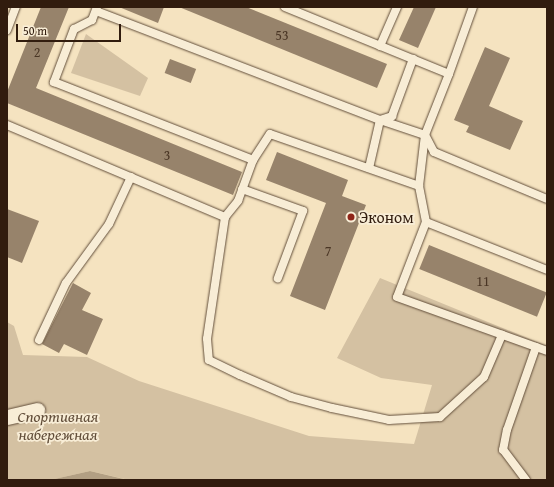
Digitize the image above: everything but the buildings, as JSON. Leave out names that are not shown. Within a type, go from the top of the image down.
[{"type":"street","points":[[7,417],[37,410]]},
{"type":"lane","points":[[7,30],[16,7]]},
{"type":"lane","points":[[285,7],[449,74]]},
{"type":"lane","points":[[380,46],[396,7]]},
{"type":"lane","points":[[473,7],[425,135],[419,186],[426,222],[396,297],[547,351]]},
{"type":"lane","points":[[253,160],[54,82],[74,29],[92,20],[96,9],[380,120],[425,135],[434,152],[547,199]]},
{"type":"lane","points":[[380,120],[392,116],[414,59]]},
{"type":"lane","points":[[369,168],[380,120]]},
{"type":"lane","points":[[7,125],[225,217]]},
{"type":"lane","points":[[419,186],[270,134],[253,160],[238,201],[225,217],[207,339],[209,360],[240,375],[291,396],[332,408],[390,420],[440,417],[484,377],[502,335]]},
{"type":"lane","points":[[39,340],[66,283],[109,224],[131,177]]},
{"type":"lane","points":[[242,189],[303,211],[278,278]]},
{"type":"lane","points":[[426,222],[547,270]]},
{"type":"lane","points":[[526,480],[504,450],[507,430],[536,348]]},
{"type":"green space","points":[[86,34],[148,78],[140,96],[71,73]]},
{"type":"green space","name":"Спортивная набережная","points":[[380,278],[547,346],[547,480],[129,480],[90,471],[50,480],[7,480],[7,322],[14,326],[23,355],[87,357],[139,381],[309,436],[414,444],[432,385],[381,378],[337,358]]},
{"type":"shaded area","points":[[90,471],[128,480],[50,480]]},
{"type":"place","name":"Эконом","points":[[351,217]]}]
